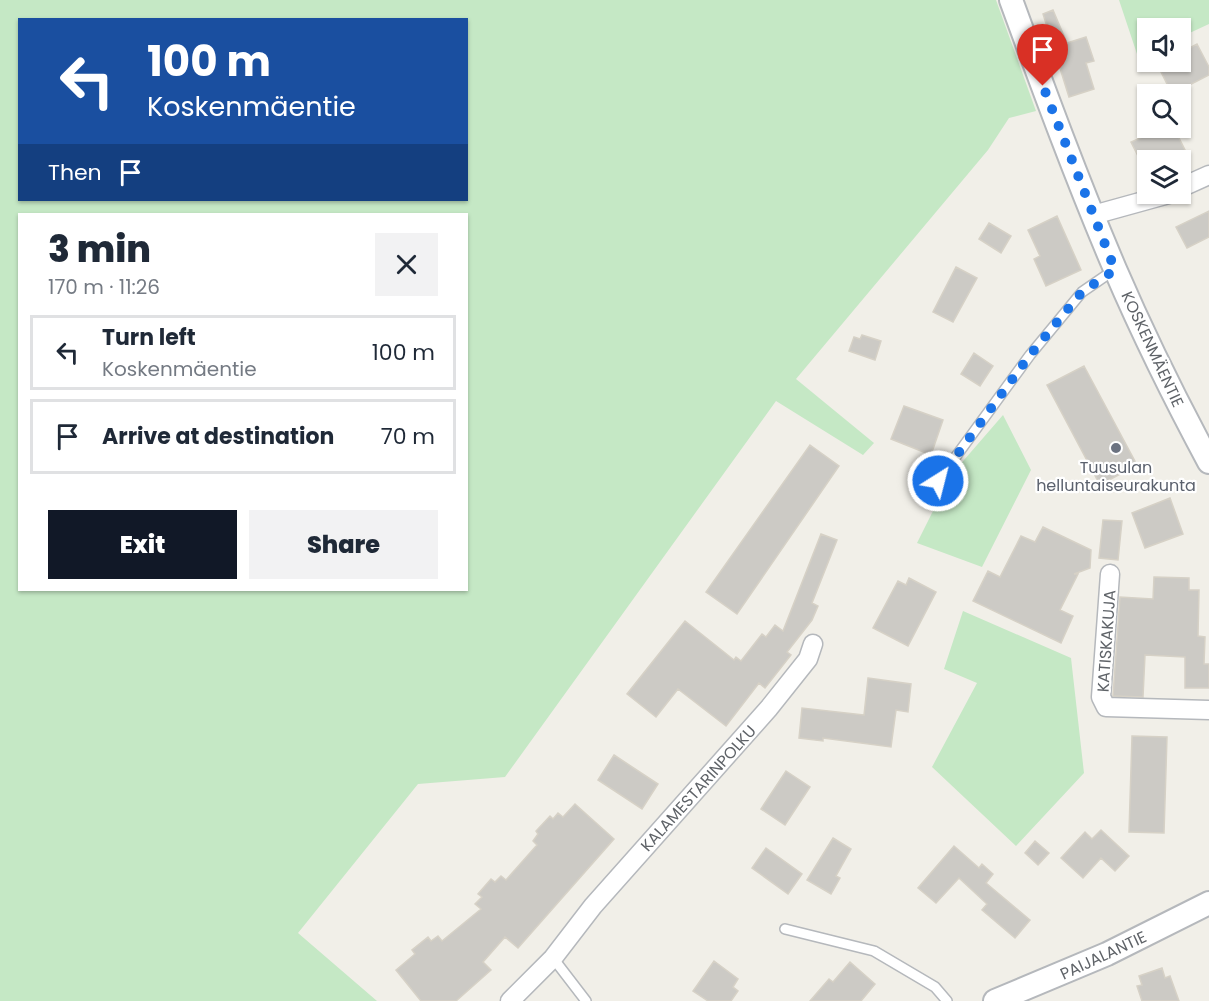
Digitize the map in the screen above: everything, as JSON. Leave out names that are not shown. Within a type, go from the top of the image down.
[{"type":"street","name":"KOSKENMÄENTIE","points":[[1011,0],[1115,270],[1158,362],[1209,462]]},
{"type":"street","points":[[1191,183],[1209,175]]},
{"type":"street","points":[[1093,215],[1137,203]]},
{"type":"street","name":"KATISKAKUJA","points":[[1110,574],[1101,697],[1106,707],[1209,710]]},
{"type":"street","name":"KALAMESTARINPOLKU","points":[[510,1001],[553,958],[593,906],[769,708],[808,659],[813,644]]},
{"type":"street","name":"PAIJALANTIE","points":[[995,1001],[1107,954],[1209,903]]},
{"type":"lane","points":[[938,481],[1030,355],[1082,292],[1115,270]]},
{"type":"lane","points":[[784,929],[874,951],[935,987],[947,1001]]},
{"type":"lane","points":[[553,958],[586,1001]]},
{"type":"green space","points":[[0,0],[996,0],[1036,111],[1009,118],[988,150],[796,379],[874,443],[863,455],[776,401],[505,777],[418,784],[298,933],[377,1001],[0,1001]]},
{"type":"green space","points":[[1119,0],[1209,0],[1209,24],[1191,32],[1191,18],[1137,18],[1137,54]]},
{"type":"green space","points":[[1003,415],[1031,470],[982,567],[917,543],[951,475]]},
{"type":"green space","points":[[963,611],[1071,658],[1084,773],[1016,846],[932,767],[977,683],[944,669]]},
{"type":"building","points":[[1053,10],[1067,43],[1086,37],[1094,61],[1086,63],[1094,89],[1069,97],[1043,14]]},
{"type":"building","points":[[1197,44],[1209,67],[1209,75],[1191,84],[1167,84],[1161,72],[1191,72],[1191,47]]},
{"type":"building","points":[[1140,138],[1179,138],[1185,150],[1137,150],[1137,154],[1131,142]]},
{"type":"building","points":[[1209,211],[1209,237],[1187,248],[1176,227]]},
{"type":"building","points":[[1057,216],[1081,270],[1046,286],[1034,259],[1040,256],[1028,230]]},
{"type":"building","points":[[989,223],[1011,236],[1001,253],[979,239]]},
{"type":"building","points":[[956,267],[977,278],[953,322],[933,312]]},
{"type":"building","points":[[862,335],[881,341],[875,360],[849,351],[854,337],[860,339]]},
{"type":"building","points":[[974,353],[993,366],[980,386],[961,374]]},
{"type":"building","points":[[1084,366],[1137,465],[1100,485],[1047,385]]},
{"type":"building","points":[[904,406],[943,420],[931,455],[891,439]]},
{"type":"building","points":[[810,445],[839,466],[737,614],[706,592]]},
{"type":"building","points":[[1170,498],[1183,534],[1145,548],[1132,513]]},
{"type":"building","points":[[1103,520],[1122,521],[1118,560],[1099,558]]},
{"type":"building","points":[[1043,527],[1091,550],[1090,568],[1074,574],[1078,574],[1060,610],[1073,616],[1061,643],[973,601],[988,571],[1000,577],[1021,536],[1035,542]]},
{"type":"building","points":[[821,534],[837,540],[812,603],[818,606],[812,620],[787,652],[791,655],[765,688],[759,683],[726,726],[678,689],[656,717],[627,694],[685,621],[734,660],[736,657],[741,661],[762,634],[766,637],[775,625],[783,631]]},
{"type":"building","points":[[1154,577],[1189,578],[1189,590],[1199,590],[1198,636],[1205,637],[1204,664],[1209,664],[1209,688],[1185,688],[1185,657],[1145,655],[1143,697],[1113,696],[1120,597],[1153,599]]},
{"type":"building","points":[[909,578],[936,592],[908,646],[873,628],[898,581],[906,585]]},
{"type":"building","points":[[868,678],[911,684],[908,712],[896,710],[891,747],[823,738],[823,741],[799,738],[802,708],[864,715]]},
{"type":"building","points":[[1132,736],[1167,737],[1164,833],[1129,832]]},
{"type":"building","points":[[614,755],[658,784],[642,809],[598,780]]},
{"type":"building","points":[[786,771],[810,787],[785,825],[761,809]]},
{"type":"building","points":[[575,804],[614,839],[518,948],[505,937],[483,962],[491,970],[456,1001],[421,1001],[396,970],[415,954],[412,950],[428,937],[431,941],[438,936],[442,941],[481,909],[475,904],[482,897],[478,894],[491,879],[495,882],[501,876],[506,880],[537,845],[533,841],[538,834],[536,831],[550,816],[553,819],[558,813],[563,817]]},
{"type":"building","points":[[1101,830],[1129,856],[1115,871],[1101,858],[1083,878],[1061,858],[1085,832],[1092,839]]},
{"type":"building","points":[[833,838],[851,849],[836,876],[840,878],[831,894],[807,880]]},
{"type":"building","points":[[1035,841],[1049,853],[1038,865],[1025,853]]},
{"type":"building","points":[[954,846],[979,868],[982,864],[993,874],[986,883],[1030,920],[1015,938],[982,910],[987,904],[959,878],[936,903],[918,888]]},
{"type":"building","points":[[766,848],[802,874],[788,894],[752,868]]},
{"type":"building","points":[[714,961],[738,979],[733,987],[738,991],[731,1001],[708,1001],[693,991]]},
{"type":"building","points":[[850,962],[875,984],[861,1001],[810,1001],[829,979],[833,982]]},
{"type":"building","points":[[1162,968],[1165,978],[1170,976],[1179,1001],[1142,1001],[1137,986],[1142,985],[1139,976]]},
{"type":"place","name":"Tuusulan helluntaiseurakunta","points":[[1116,448]]},
{"type":"route","points":[[938,481],[1030,355],[1082,292],[1115,270],[1043,86]]}]
